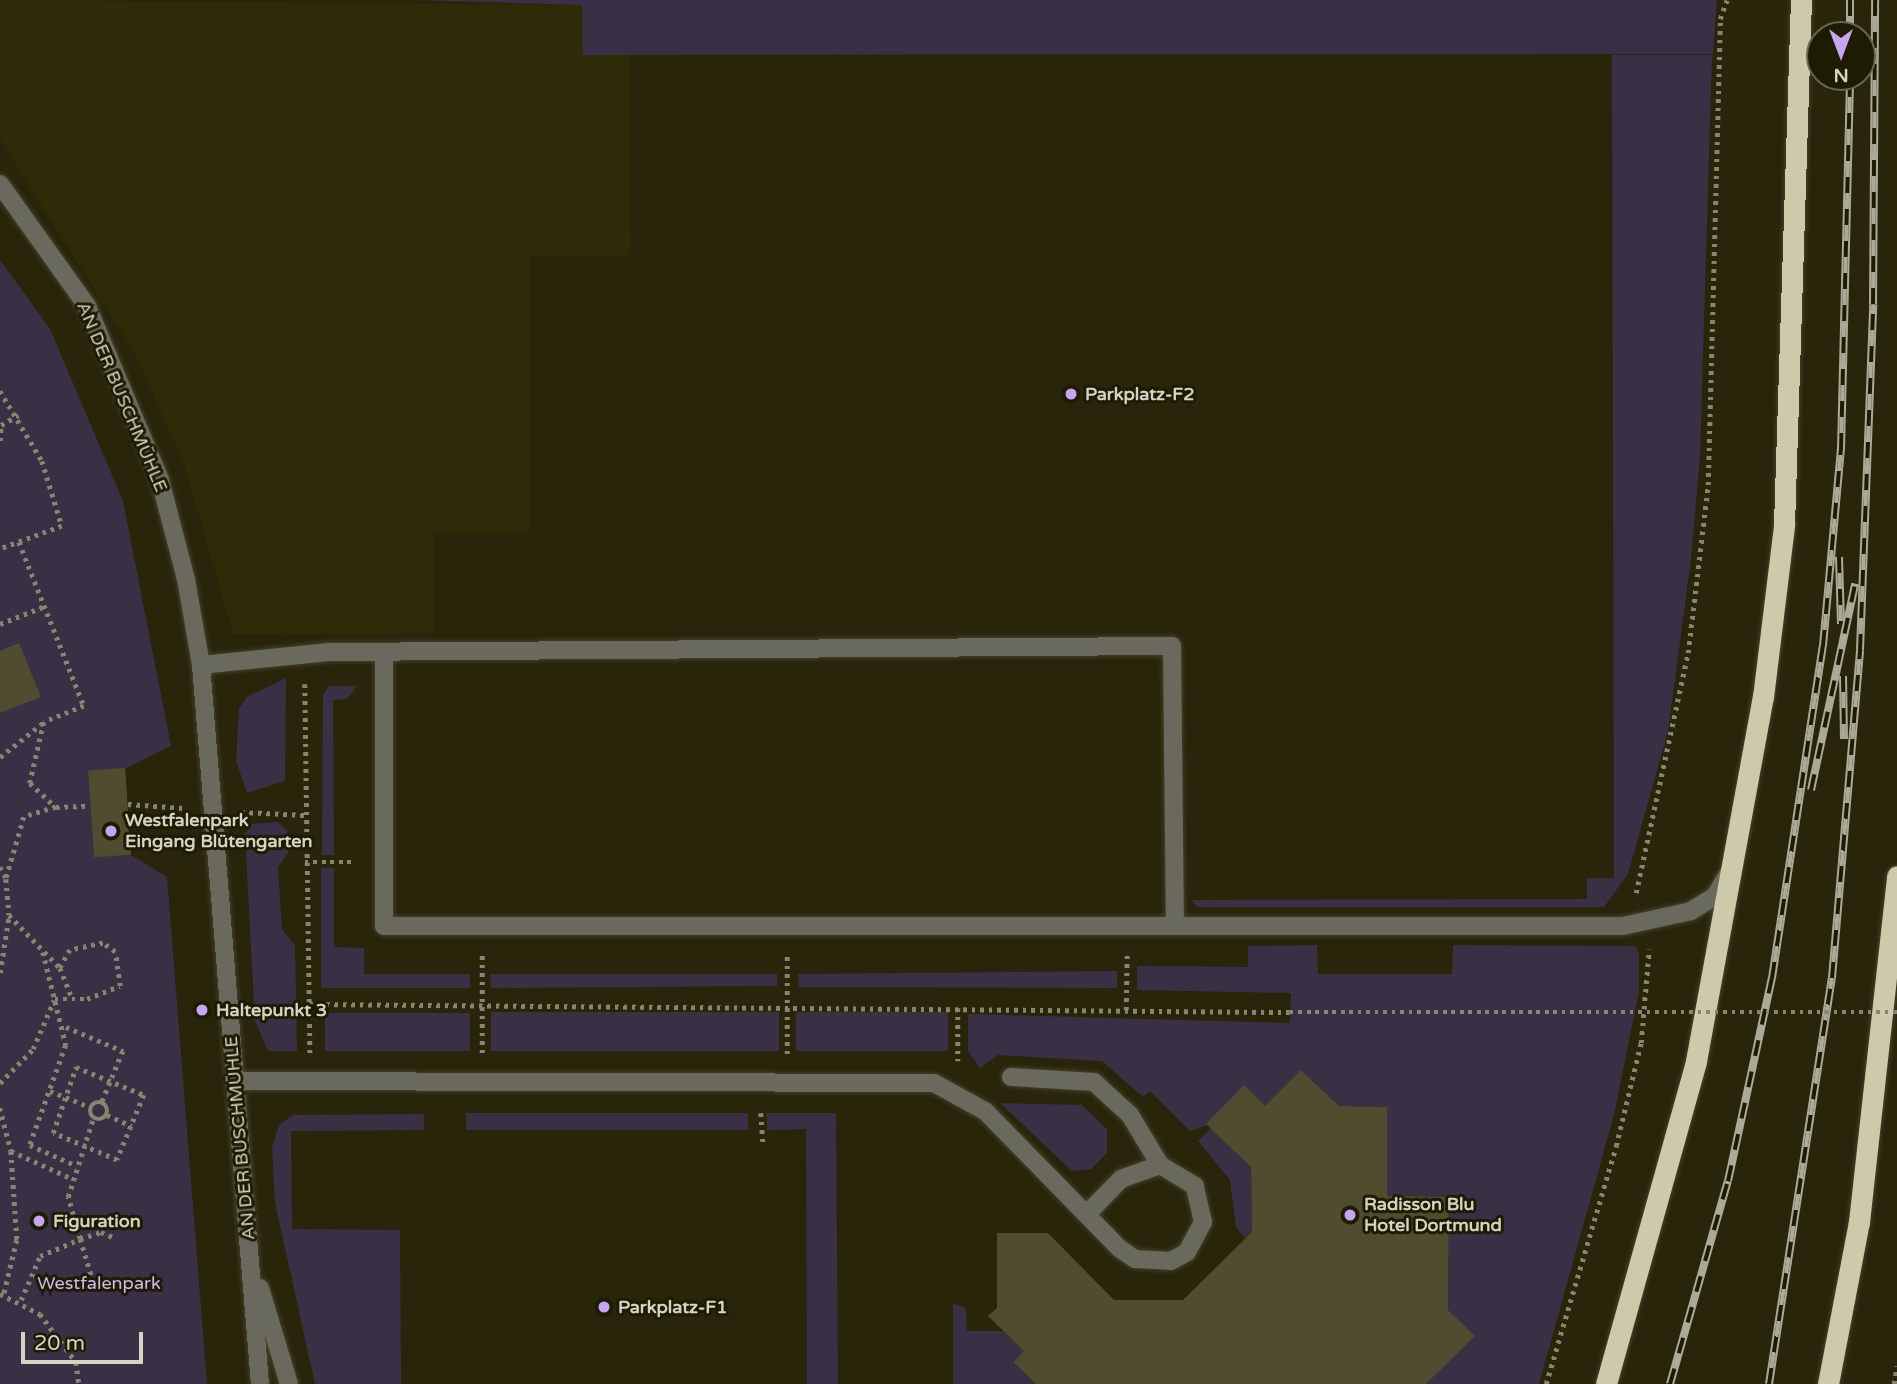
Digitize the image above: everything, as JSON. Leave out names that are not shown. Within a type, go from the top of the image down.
[{"type":"highway","points":[[1606,1384],[1696,1061],[1737,858],[1784,525],[1801,0]]},
{"type":"highway","points":[[1828,1384],[1859,1223],[1897,876]]},
{"type":"street","name":"AN DER BUSCHMÜHLE","points":[[0,184],[87,306],[160,480],[201,665],[260,1384]]},
{"type":"street","points":[[201,665],[305,655],[384,652],[1172,646],[1175,925]]},
{"type":"street","points":[[384,652],[384,926],[1643,924],[1690,911],[1715,896],[1737,858]]},
{"type":"street","points":[[234,1081],[934,1083],[959,1094],[1135,1259],[1162,1262],[1187,1252],[1203,1223],[1203,1204],[1181,1173],[1160,1165],[1130,1115],[1094,1082],[1011,1077]]},
{"type":"street","points":[[1087,1214],[1121,1179],[1160,1165]]},
{"type":"street","name":"AN DER BUSCHMÜHLE","points":[[251,1258],[289,1384]]},
{"type":"path","points":[[1546,1384],[1641,1043],[1649,950],[1634,888],[1670,751],[1708,485],[1720,19],[1727,0]]},
{"type":"path","points":[[0,391],[19,415],[42,461],[61,526],[0,549]]},
{"type":"path","points":[[0,441],[1,424],[19,415]]},
{"type":"path","points":[[0,758],[44,722],[85,706],[19,542]]},
{"type":"path","points":[[0,624],[45,606]]},
{"type":"path","points":[[305,655],[304,815],[311,1082]]},
{"type":"path","points":[[44,722],[30,783],[56,807]]},
{"type":"path","points":[[128,804],[304,815]]},
{"type":"path","points":[[0,973],[9,915],[6,879],[24,817],[56,807],[90,806]]},
{"type":"path","points":[[306,862],[384,862]]},
{"type":"path","points":[[0,867],[6,879]]},
{"type":"path","points":[[9,915],[60,968],[72,998]]},
{"type":"path","points":[[482,1082],[483,926]]},
{"type":"path","points":[[775,1082],[787,1057],[788,926]]},
{"type":"path","points":[[55,999],[87,999],[120,986],[115,952],[103,943],[84,943],[60,968]]},
{"type":"path","points":[[43,950],[55,999],[66,1027],[50,1091],[30,1145],[77,1166]]},
{"type":"path","points":[[1126,1010],[1127,971]]},
{"type":"path","points":[[0,1083],[33,1049],[55,999]]},
{"type":"path","points":[[309,1004],[1290,1012],[1897,1012]]},
{"type":"path","points":[[958,1008],[959,1094]]},
{"type":"path","points":[[50,1091],[90,1107],[102,1102],[123,1051],[66,1027]]},
{"type":"path","points":[[76,1067],[144,1095],[117,1160],[52,1133],[65,1098],[76,1067]]},
{"type":"path","points":[[102,1102],[107,1115]]},
{"type":"path","points":[[90,1107],[93,1119],[68,1197],[93,1283]]},
{"type":"path","points":[[0,1108],[11,1151],[17,1240],[2,1294],[21,1300],[59,1337],[76,1362],[79,1384]]},
{"type":"path","points":[[93,1119],[107,1115],[132,1126]]},
{"type":"path","points":[[11,1151],[73,1179]]},
{"type":"path","points":[[21,1300],[40,1256],[101,1232],[115,1238]]},
{"type":"path","points":[[1894,1384],[1897,1366]]},
{"type":"shaded area","points":[[0,0],[583,5],[583,55],[630,55],[631,255],[529,256],[529,532],[434,533],[434,633],[233,634],[184,464],[136,356],[0,139]]},
{"type":"green space","points":[[415,0],[1717,0],[1713,54],[583,55],[582,5]]},
{"type":"green space","points":[[1612,55],[1712,55],[1700,456],[1691,559],[1668,731],[1628,874],[1604,907],[1197,907],[1192,900],[1587,899],[1587,878],[1614,878]]},
{"type":"green space","name":"Westfalenpark","points":[[0,260],[50,329],[123,501],[171,746],[125,769],[131,855],[167,877],[207,1384],[0,1384]]},
{"type":"green space","points":[[286,678],[285,781],[247,793],[236,761],[239,708],[248,696]]},
{"type":"green space","points":[[329,686],[357,686],[347,699],[333,700],[334,855],[322,855],[323,695]]},
{"type":"green space","points":[[278,822],[287,830],[288,853],[278,867],[282,929],[295,946],[297,1051],[268,1051],[255,1021],[245,834],[252,824]]},
{"type":"green space","points":[[321,868],[334,868],[334,947],[364,948],[364,974],[470,974],[470,988],[321,988]]},
{"type":"green space","points":[[1317,945],[1318,974],[1452,974],[1453,945],[1635,946],[1639,953],[1639,991],[1614,1115],[1539,1384],[1426,1384],[1474,1336],[1448,1310],[1449,1197],[1387,1196],[1387,1107],[1339,1106],[1301,1070],[1265,1106],[1190,1131],[1150,1091],[1143,1097],[1102,1061],[998,1055],[980,1068],[968,1051],[968,1014],[1290,1023],[1291,993],[1137,990],[1137,966],[1248,967],[1248,946]]},
{"type":"green space","points":[[1117,971],[1117,988],[799,987],[798,974]]},
{"type":"green space","points":[[490,974],[777,974],[777,986],[491,988]]},
{"type":"green space","points":[[491,1012],[779,1012],[779,1051],[491,1051]]},
{"type":"green space","points":[[796,1012],[948,1012],[948,1051],[796,1051]]},
{"type":"green space","points":[[325,1013],[470,1013],[470,1051],[325,1051]]},
{"type":"green space","points":[[1000,1103],[1082,1105],[1107,1129],[1107,1153],[1091,1169],[1072,1171]]},
{"type":"green space","points":[[466,1113],[748,1113],[748,1130],[466,1130]]},
{"type":"green space","points":[[767,1113],[836,1113],[838,1384],[807,1384],[806,1129],[767,1130]]},
{"type":"green space","points":[[424,1114],[424,1130],[291,1131],[292,1229],[400,1230],[401,1384],[315,1384],[275,1203],[272,1148],[279,1125],[293,1115]]},
{"type":"green space","points":[[1211,1128],[1251,1167],[1252,1232],[1245,1238],[1236,1227],[1230,1180],[1198,1141]]},
{"type":"green space","points":[[953,1303],[966,1308],[967,1331],[1003,1331],[1024,1351],[1013,1362],[1036,1384],[953,1384]]},
{"type":"building","points":[[19,643],[41,697],[0,713],[0,651]]},
{"type":"building","name":"Westfalenpark Eingang Blütengarten","points":[[125,768],[131,855],[94,857],[88,771]]},
{"type":"building","name":"Radisson Blu Hotel Dortmund","points":[[1301,1070],[1339,1106],[1387,1107],[1387,1196],[1449,1197],[1448,1310],[1475,1336],[1426,1384],[1036,1384],[1013,1362],[1024,1351],[988,1316],[997,1308],[997,1233],[1048,1233],[1114,1300],[1183,1300],[1252,1232],[1251,1167],[1206,1124],[1244,1085],[1265,1106]]},
{"type":"railway","points":[[1850,0],[1850,21]]},
{"type":"railway","points":[[1769,1384],[1832,978],[1860,650],[1873,304],[1875,0]]},
{"type":"railway","points":[[1670,1384],[1728,1181],[1772,978],[1823,646],[1841,449],[1850,91]]},
{"type":"railway","points":[[1839,557],[1841,624]]},
{"type":"railway","points":[[1811,790],[1855,584]]},
{"type":"railway","points":[[1843,676],[1844,739]]},
{"type":"place","name":"Parkplatz-F2","points":[[1071,394]]},
{"type":"place","name":"Westfalenpark Eingang Blütengarten","points":[[111,831]]},
{"type":"place","name":"Haltepunkt 3","points":[[202,1010]]},
{"type":"place","name":"Radisson Blu Hotel Dortmund","points":[[1350,1215]]},
{"type":"place","name":"Figuration","points":[[39,1221]]},
{"type":"place","name":"Parkplatz-F1","points":[[604,1307]]}]
